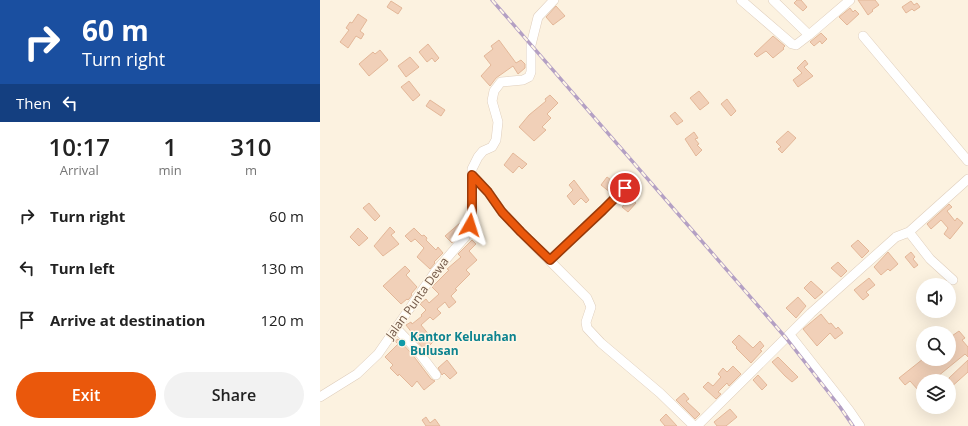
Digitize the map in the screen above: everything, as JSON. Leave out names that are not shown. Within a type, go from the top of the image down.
[{"type":"street","name":"Jalan Punta Dewa","points":[[320,397],[357,374],[378,354],[435,272],[465,237],[470,225],[472,212],[472,169],[478,157],[484,151],[492,147],[496,140],[498,122],[492,101],[494,90],[501,82],[523,80],[529,77],[531,72],[531,45],[538,17],[554,0]]},
{"type":"street","points":[[741,0],[792,44],[796,45],[800,44],[850,0]]},
{"type":"street","points":[[772,0],[809,35]]},
{"type":"street","points":[[863,36],[968,161]]},
{"type":"street","points":[[472,175],[488,192],[502,212],[587,298],[591,307],[586,322],[587,328],[601,343],[660,393],[694,426]]},
{"type":"street","points":[[697,426],[811,313],[896,237],[909,232],[968,179]]},
{"type":"street","points":[[550,260],[625,188]]},
{"type":"street","points":[[909,232],[930,259],[951,278]]},
{"type":"street","points":[[396,328],[417,350],[436,374]]},
{"type":"street","points":[[790,335],[850,410],[860,426]]},
{"type":"building","points":[[797,0],[801,0],[807,7],[803,11],[794,3]]},
{"type":"building","points":[[858,0],[875,0],[879,5],[868,15]]},
{"type":"building","points":[[391,1],[402,8],[398,14],[387,7]]},
{"type":"building","points":[[911,1],[914,5],[917,3],[920,7],[914,11],[912,9],[906,13],[902,7]]},
{"type":"building","points":[[556,6],[565,16],[553,25],[546,17]]},
{"type":"building","points":[[850,8],[853,12],[855,10],[859,14],[847,25],[839,17]]},
{"type":"building","points":[[358,14],[367,20],[360,31],[364,34],[361,39],[356,36],[348,48],[340,42],[349,30],[346,28],[350,22],[352,23]]},
{"type":"building","points":[[821,33],[827,39],[822,44],[820,41],[814,46],[810,42]]},
{"type":"building","points":[[773,36],[785,46],[783,48],[784,49],[773,58],[766,51],[757,57],[754,54]]},
{"type":"building","points":[[499,40],[516,63],[521,60],[525,64],[525,68],[518,74],[513,66],[496,78],[490,86],[481,76],[491,65],[484,56],[493,49],[491,46]]},
{"type":"building","points":[[428,44],[439,58],[435,62],[432,58],[427,62],[419,52]]},
{"type":"building","points":[[380,50],[388,60],[369,76],[359,64],[373,52],[375,54]]},
{"type":"building","points":[[410,57],[419,67],[406,77],[398,66]]},
{"type":"building","points":[[805,60],[808,64],[804,67],[813,76],[798,87],[793,80],[802,73],[797,68]]},
{"type":"building","points":[[409,81],[420,95],[413,101],[401,87]]},
{"type":"building","points":[[699,91],[709,103],[700,110],[690,98]]},
{"type":"building","points":[[550,95],[558,103],[547,114],[551,118],[542,127],[546,130],[534,141],[519,127],[529,115],[546,101],[545,99]]},
{"type":"building","points":[[727,99],[736,111],[731,116],[721,104]]},
{"type":"building","points":[[430,100],[445,110],[441,116],[426,106]]},
{"type":"building","points":[[675,112],[683,121],[677,125],[670,116]]},
{"type":"building","points":[[788,131],[796,138],[782,153],[778,149],[781,147],[776,142]]},
{"type":"building","points":[[694,132],[698,138],[695,139],[699,144],[697,145],[702,150],[696,156],[685,139]]},
{"type":"building","points":[[513,153],[527,164],[522,169],[519,166],[513,173],[504,165]]},
{"type":"building","points":[[607,177],[618,185],[611,193],[601,185]]},
{"type":"building","points":[[574,180],[589,200],[586,203],[581,198],[574,205],[567,196],[573,190],[569,185]]},
{"type":"building","points":[[630,198],[636,203],[628,212],[622,207]]},
{"type":"building","points":[[369,203],[380,216],[375,221],[363,208]]},
{"type":"building","points":[[949,204],[952,207],[947,211],[955,221],[957,218],[963,223],[950,239],[944,234],[948,228],[941,220],[931,229],[927,224]]},
{"type":"building","points":[[460,223],[463,226],[460,233],[452,243],[445,236]]},
{"type":"building","points":[[390,227],[395,232],[391,235],[399,244],[383,256],[374,246]]},
{"type":"building","points":[[358,228],[368,238],[359,246],[350,237]]},
{"type":"building","points":[[414,228],[422,236],[424,235],[427,238],[426,240],[436,250],[438,247],[443,253],[434,262],[435,263],[430,269],[417,257],[424,248],[415,239],[411,242],[405,236]]},
{"type":"building","points":[[472,240],[476,244],[469,251],[477,260],[466,270],[470,274],[455,289],[457,290],[451,296],[456,302],[449,308],[445,302],[437,309],[441,313],[433,320],[430,317],[421,325],[434,341],[425,350],[415,339],[416,338],[406,325],[411,322],[412,324],[422,316],[421,315],[426,310],[420,304],[426,299],[429,303],[439,294],[432,287],[449,270],[447,269],[461,257],[458,254]]},
{"type":"building","points":[[858,240],[869,251],[862,258],[851,246]]},
{"type":"building","points":[[888,252],[898,264],[890,271],[888,269],[881,275],[874,267]]},
{"type":"building","points":[[911,252],[915,257],[913,259],[918,265],[914,268],[905,257]]},
{"type":"building","points":[[838,262],[847,271],[841,277],[831,268]]},
{"type":"building","points":[[405,266],[410,271],[406,275],[417,287],[409,299],[401,304],[383,286]]},
{"type":"building","points":[[869,278],[875,285],[866,292],[869,295],[863,300],[854,290]]},
{"type":"building","points":[[811,281],[823,292],[815,299],[804,288]]},
{"type":"building","points":[[798,297],[806,306],[796,318],[786,308]]},
{"type":"building","points":[[821,314],[829,324],[831,323],[836,329],[838,327],[843,333],[835,339],[830,333],[817,346],[803,329]]},
{"type":"building","points":[[959,331],[965,338],[962,340],[968,347],[968,357],[965,354],[956,361],[956,333]]},
{"type":"building","points":[[739,335],[753,348],[760,341],[764,346],[760,350],[762,351],[751,363],[732,342]]},
{"type":"building","points":[[398,339],[412,354],[431,379],[435,381],[424,390],[417,381],[412,387],[399,374],[398,376],[390,368],[393,365],[385,357],[398,344],[395,341]]},
{"type":"building","points":[[778,357],[798,377],[792,382],[772,362]]},
{"type":"building","points":[[447,360],[457,373],[450,379],[444,373],[442,375],[438,368]]},
{"type":"building","points":[[968,360],[968,372],[956,383],[956,374],[953,374]]},
{"type":"building","points":[[916,365],[916,366],[950,366],[941,374],[916,374],[916,388],[910,381],[905,385],[899,378]]},
{"type":"building","points":[[733,366],[741,374],[729,386],[727,383],[718,392],[721,394],[716,399],[703,387],[708,382],[713,386],[721,377],[718,374],[723,368],[727,372]]},
{"type":"building","points":[[758,375],[767,385],[762,390],[753,380]]},
{"type":"building","points":[[684,393],[689,399],[686,401],[700,414],[695,419],[676,400]]},
{"type":"building","points":[[730,409],[737,417],[726,426],[717,426],[714,422]]},
{"type":"building","points":[[666,414],[677,426],[665,426],[660,420]]},
{"type":"building","points":[[426,417],[430,423],[435,419],[440,426],[426,426],[422,420]]},
{"type":"railway","points":[[492,0],[786,338],[853,426]]},
{"type":"place","name":"Kantor Kelurahan Bulusan","points":[[402,343]]},
{"type":"route","points":[[470,225],[472,212],[472,175],[488,192],[502,212],[550,260],[625,188]]}]
